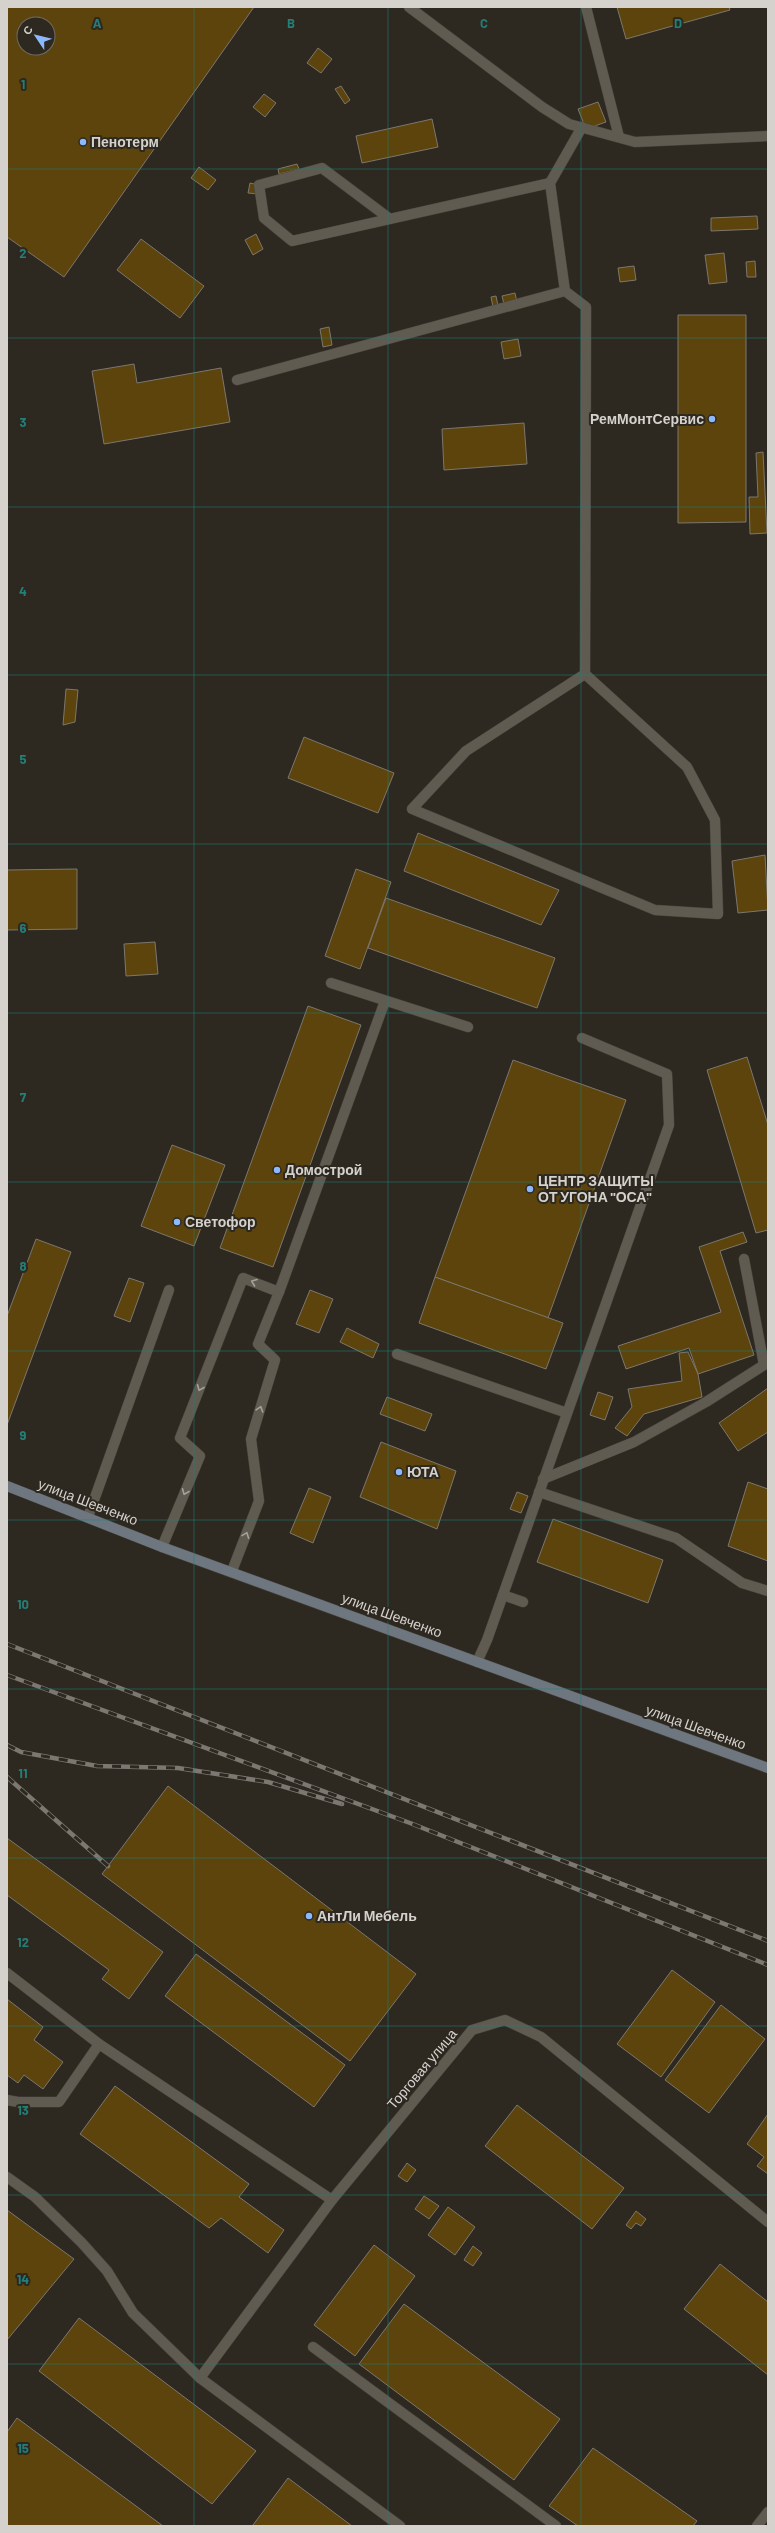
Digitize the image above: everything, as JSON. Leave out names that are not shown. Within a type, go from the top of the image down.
[{"type":"street","points":[[409,7],[542,107],[569,124],[635,142],[768,136]]},
{"type":"street","points":[[586,7],[619,137]]},
{"type":"street","points":[[582,128],[550,183],[566,291],[586,307],[585,674],[687,767],[715,820],[718,914],[655,910],[412,809],[466,751],[585,674]]},
{"type":"street","points":[[390,219],[322,168],[259,184],[264,218],[292,241],[390,219],[550,183]]},
{"type":"street","points":[[237,380],[566,291]]},
{"type":"street","points":[[331,983],[468,1027]]},
{"type":"street","points":[[232,1571],[259,1500],[251,1439],[276,1360],[258,1344],[279,1292],[385,1001]]},
{"type":"street","points":[[477,1662],[503,1595],[669,1125],[667,1074],[582,1038]]},
{"type":"street","points":[[543,1479],[634,1442],[706,1402],[764,1365],[744,1259]]},
{"type":"street","points":[[162,1547],[200,1456],[180,1438],[243,1278],[279,1292]]},
{"type":"street","points":[[88,1517],[169,1290]]},
{"type":"street","points":[[397,1354],[567,1413]]},
{"type":"street","name":"улица Шевченко","points":[[7,1486],[162,1547],[232,1571],[768,1768]]},
{"type":"street","points":[[539,1492],[676,1538],[742,1583],[768,1591]]},
{"type":"street","points":[[503,1595],[523,1602]]},
{"type":"street","points":[[7,1972],[99,2044],[332,2200]]},
{"type":"street","name":"Торговая улица","points":[[200,2378],[332,2200],[472,2030],[505,2020],[541,2037],[768,2222]]},
{"type":"street","points":[[7,2100],[18,2102],[59,2102],[99,2044]]},
{"type":"street","points":[[7,2177],[34,2197],[82,2243],[106,2271],[133,2313],[200,2378],[400,2526]]},
{"type":"street","points":[[313,2347],[556,2526]]},
{"type":"street","points":[[757,2526],[768,2512]]},
{"type":"building","name":"Пенотерм","points":[[7,7],[254,7],[64,277],[7,237]]},
{"type":"building","points":[[617,7],[729,7],[730,10],[626,39]]},
{"type":"building","points":[[318,48],[332,59],[321,73],[307,63]]},
{"type":"building","points":[[341,86],[350,100],[345,104],[335,89]]},
{"type":"building","points":[[264,94],[276,103],[265,117],[253,107]]},
{"type":"building","points":[[598,102],[606,122],[586,129],[578,109]]},
{"type":"building","points":[[432,119],[438,147],[362,163],[356,136]]},
{"type":"building","points":[[297,164],[299,169],[279,174],[278,169]]},
{"type":"building","points":[[199,167],[216,180],[208,190],[191,178]]},
{"type":"building","points":[[250,183],[259,185],[258,194],[248,193]]},
{"type":"building","points":[[757,216],[758,229],[711,231],[711,218]]},
{"type":"building","points":[[256,234],[263,249],[253,255],[245,240]]},
{"type":"building","points":[[141,239],[204,286],[180,318],[117,270]]},
{"type":"building","points":[[724,253],[727,282],[709,284],[705,255]]},
{"type":"building","points":[[755,261],[756,277],[747,277],[746,262]]},
{"type":"building","points":[[634,266],[636,280],[620,282],[618,268]]},
{"type":"building","points":[[515,293],[517,302],[504,304],[502,296]]},
{"type":"building","points":[[496,296],[498,306],[493,307],[491,297]]},
{"type":"building","name":"РемМонтСервис","points":[[678,315],[746,315],[746,522],[678,523]]},
{"type":"building","points":[[329,327],[332,345],[323,347],[320,329]]},
{"type":"building","points":[[518,339],[521,356],[504,359],[501,342]]},
{"type":"building","points":[[134,364],[137,383],[221,368],[230,422],[104,444],[92,371]]},
{"type":"building","points":[[524,423],[527,464],[444,470],[442,429]]},
{"type":"building","points":[[763,452],[767,533],[750,534],[749,497],[758,497],[756,453]]},
{"type":"building","points":[[66,689],[78,690],[75,722],[63,725]]},
{"type":"building","points":[[304,737],[394,773],[378,813],[288,778]]},
{"type":"building","points":[[418,833],[559,890],[541,925],[404,871]]},
{"type":"building","points":[[765,855],[768,910],[738,913],[732,861]]},
{"type":"building","points":[[77,869],[77,929],[7,930],[7,870]]},
{"type":"building","points":[[356,869],[391,882],[360,969],[325,956]]},
{"type":"building","points":[[386,898],[555,958],[537,1008],[368,948]]},
{"type":"building","points":[[155,942],[158,974],[126,976],[124,944]]},
{"type":"building","points":[[308,1006],[361,1025],[273,1267],[220,1248]]},
{"type":"building","points":[[747,1057],[768,1125],[768,1230],[756,1233],[707,1070]]},
{"type":"building","name":"ЦЕНТР ЗАЩИТЫ ОТ УГОНА \"ОСА\"","points":[[513,1060],[626,1100],[548,1318],[435,1277]]},
{"type":"building","points":[[172,1145],[225,1165],[194,1246],[141,1226]]},
{"type":"building","points":[[743,1232],[747,1242],[720,1251],[754,1355],[698,1374],[689,1348],[626,1369],[618,1346],[721,1312],[699,1247]]},
{"type":"building","points":[[36,1239],[71,1252],[7,1425],[7,1316]]},
{"type":"building","points":[[435,1277],[563,1323],[546,1369],[419,1323]]},
{"type":"building","points":[[129,1278],[144,1283],[130,1322],[114,1316]]},
{"type":"building","points":[[310,1290],[333,1299],[319,1333],[296,1324]]},
{"type":"building","points":[[347,1328],[379,1344],[373,1358],[340,1342]]},
{"type":"building","points":[[688,1352],[698,1374],[702,1397],[644,1414],[627,1436],[615,1428],[632,1407],[628,1389],[682,1381],[679,1353]]},
{"type":"building","points":[[768,1388],[768,1432],[738,1451],[719,1423]]},
{"type":"building","points":[[598,1392],[613,1397],[605,1420],[590,1415]]},
{"type":"building","points":[[387,1397],[432,1414],[425,1431],[380,1414]]},
{"type":"building","points":[[381,1442],[456,1471],[437,1529],[360,1497]]},
{"type":"building","points":[[748,1482],[768,1489],[768,1561],[728,1546]]},
{"type":"building","points":[[309,1488],[331,1497],[313,1543],[290,1533]]},
{"type":"building","points":[[517,1492],[528,1496],[521,1513],[510,1509]]},
{"type":"building","points":[[553,1519],[663,1560],[648,1603],[537,1562]]},
{"type":"building","points":[[168,1786],[416,1974],[350,2061],[102,1874]]},
{"type":"building","points":[[7,1838],[163,1952],[129,1999],[102,1979],[109,1970],[7,1895]]},
{"type":"building","points":[[196,1954],[345,2065],[314,2107],[165,1996]]},
{"type":"building","points":[[672,1970],[715,2002],[661,2077],[617,2044]]},
{"type":"building","points":[[7,1999],[43,2027],[34,2040],[63,2062],[43,2089],[24,2075],[18,2083],[7,2075]]},
{"type":"building","points":[[721,2005],[765,2039],[709,2113],[665,2080]]},
{"type":"building","points":[[115,2086],[249,2184],[239,2197],[284,2230],[268,2253],[221,2218],[209,2228],[80,2134]]},
{"type":"building","points":[[517,2105],[624,2188],[592,2229],[485,2146]]},
{"type":"building","points":[[768,2114],[768,2174],[757,2166],[764,2157],[747,2144]]},
{"type":"building","points":[[407,2163],[416,2170],[407,2182],[398,2176]]},
{"type":"building","points":[[424,2196],[439,2206],[429,2219],[415,2209]]},
{"type":"building","points":[[448,2207],[475,2227],[455,2255],[428,2235]]},
{"type":"building","points":[[7,2210],[74,2259],[7,2340]]},
{"type":"building","points":[[636,2211],[646,2219],[641,2226],[636,2223],[631,2229],[626,2225]]},
{"type":"building","points":[[374,2245],[415,2276],[355,2356],[314,2325]]},
{"type":"building","points":[[473,2246],[482,2253],[473,2266],[464,2260]]},
{"type":"building","points":[[720,2264],[768,2302],[768,2375],[684,2309]]},
{"type":"building","points":[[404,2304],[560,2419],[514,2480],[359,2364]]},
{"type":"building","points":[[79,2318],[256,2451],[212,2504],[39,2371]]},
{"type":"building","points":[[17,2418],[163,2526],[7,2526],[7,2432]]},
{"type":"building","points":[[593,2448],[697,2521],[693,2526],[578,2526],[549,2506]]},
{"type":"building","points":[[288,2478],[352,2526],[253,2525]]},
{"type":"railway","points":[[7,1644],[768,1941]]},
{"type":"railway","points":[[7,1675],[410,1823],[768,1965]]},
{"type":"railway","points":[[7,1745],[21,1752],[97,1766],[178,1768],[268,1782],[342,1804]]},
{"type":"railway","points":[[7,1777],[108,1866]]},
{"type":"place","name":"Пенотерм","points":[[83,142]]},
{"type":"place","name":"РемМонтСервис","points":[[712,419]]},
{"type":"place","name":"Домострой","points":[[277,1170]]},
{"type":"place","name":"ЦЕНТР ЗАЩИТЫ ОТ УГОНА \"ОСА\"","points":[[530,1189]]},
{"type":"place","name":"Светофор","points":[[177,1222]]},
{"type":"place","name":"ЮТА","points":[[399,1472]]},
{"type":"place","name":"АнтЛи Мебель","points":[[309,1916]]}]
